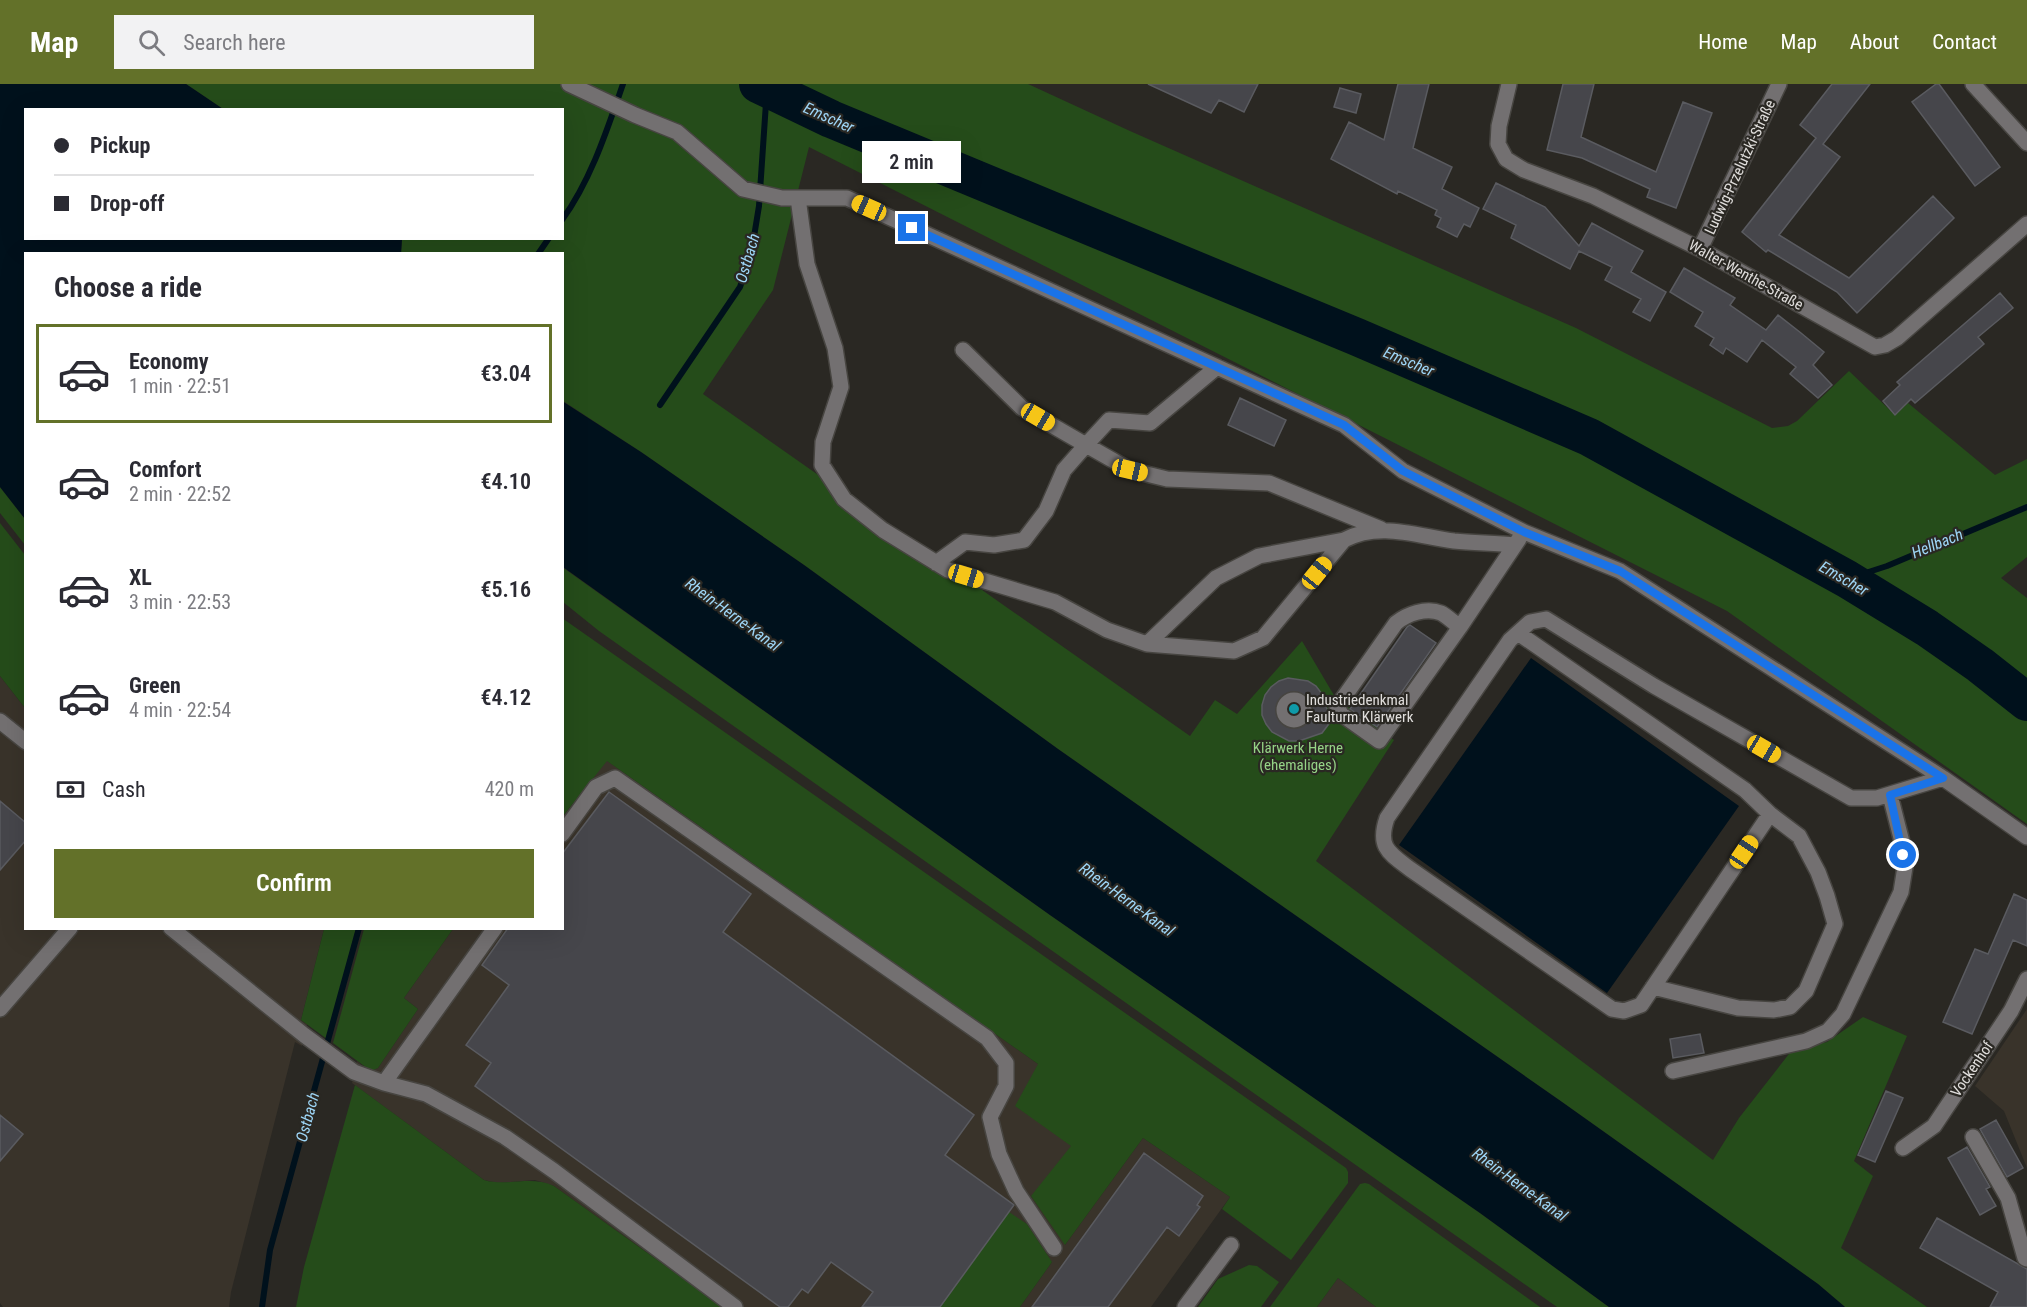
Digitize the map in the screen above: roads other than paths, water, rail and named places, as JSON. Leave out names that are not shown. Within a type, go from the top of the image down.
[{"type":"street","points":[[569,84],[635,116],[677,132],[743,189],[790,198],[847,198],[1344,425],[1403,471],[1519,538],[1620,571],[1943,778],[2027,837]]},
{"type":"street","name":"Walter-Wenthe-Straße","points":[[1509,84],[1499,126],[1498,144],[1506,159],[1524,170],[1593,196],[1700,249],[1875,348],[1886,345],[1897,338],[2027,224]]},
{"type":"street","name":"Ludwig-Przelutzki-Straße","points":[[1700,249],[1779,84]]},
{"type":"street","points":[[1973,84],[2027,143]]},
{"type":"street","points":[[790,198],[807,264],[835,348],[841,387],[823,442],[822,465],[844,499],[883,530],[936,563],[948,570],[1055,602],[1107,630],[1147,644],[1234,651],[1263,638],[1344,540]]},
{"type":"street","points":[[963,350],[1022,408],[1130,470],[1167,479],[1269,483],[1381,529],[1455,541],[1519,538]]},
{"type":"street","points":[[936,563],[965,542],[994,545],[1024,540],[1046,511],[1064,470],[1109,420],[1150,423],[1217,367]]},
{"type":"street","points":[[1147,644],[1216,578],[1259,556],[1344,540],[1355,534],[1381,529]]},
{"type":"street","points":[[1460,627],[1440,613],[1420,611],[1406,615],[1396,623],[1337,707],[1341,714],[1379,741],[1460,627],[1519,538]]},
{"type":"street","points":[[1770,814],[1641,1005],[1624,1011],[1612,1010],[1389,853],[1382,833],[1387,818],[1510,640],[1530,622],[1546,619],[1654,686],[1851,798],[1877,798],[1943,778]]},
{"type":"street","points":[[1518,633],[1744,790],[1799,836],[1818,872],[1835,924],[1806,991],[1790,1007],[1774,1011],[1738,1008],[1653,987]]},
{"type":"street","points":[[0,721],[24,740]]},
{"type":"street","points":[[564,831],[597,787],[615,778],[987,1038],[1006,1063],[1006,1086],[990,1117],[999,1154],[1016,1191],[1054,1248]]},
{"type":"street","points":[[1674,1071],[1806,1041],[1828,1031],[1843,1014],[1901,892],[1905,867],[1902,842],[1890,795]]},
{"type":"street","points":[[0,1009],[68,930]]},
{"type":"street","points":[[173,930],[304,1035],[354,1072],[426,1094],[505,1137],[735,1307]]},
{"type":"street","points":[[384,1083],[494,930]]},
{"type":"street","name":"Vockenhof","points":[[1902,1148],[1934,1126],[2011,1011],[2027,979]]},
{"type":"street","points":[[1973,1137],[2008,1198],[2027,1259]]},
{"type":"street","points":[[1185,1307],[1231,1245]]},
{"type":"water","points":[[0,84],[186,84],[222,108],[24,108],[24,240],[402,240],[401,252],[24,252],[24,518],[0,487]]},
{"type":"water","name":"Rhein-Herne-Kanal","points":[[564,402],[641,452],[804,565],[1058,749],[1818,1284],[1845,1307],[1609,1307],[1480,1213],[1050,915],[564,568]]},
{"type":"water","points":[[1531,658],[1739,806],[1607,993],[1399,845]]},
{"type":"waterway","name":"Ostbach","points":[[564,217],[590,172],[623,84]]},
{"type":"waterway","name":"Emscher","points":[[758,84],[831,119],[1357,337],[1589,437],[1847,579],[1927,628],[2027,702]]},
{"type":"waterway","name":"Ostbach","points":[[660,405],[740,287],[751,255],[759,206],[767,88]]},
{"type":"waterway","name":"Ostbach","points":[[539,252],[548,240]]},
{"type":"waterway","name":"Hellbach","points":[[1847,579],[1887,566],[2027,507]]},
{"type":"waterway","name":"Ostbach","points":[[262,1307],[270,1250],[358,930]]},
{"type":"place","name":"Industriedenkmal Faulturm Klärwerk","points":[[1294,709]]},
{"type":"park label","name":"Klärwerk Herne (ehemaliges)","points":[[1298,756]]}]
